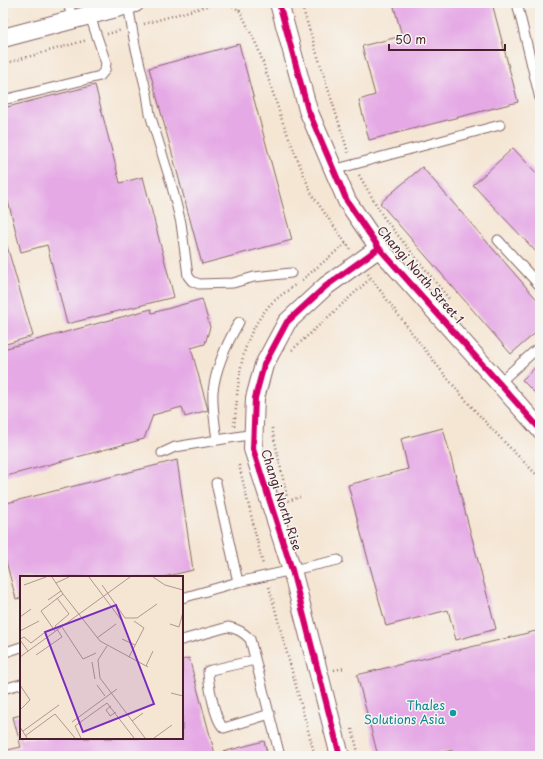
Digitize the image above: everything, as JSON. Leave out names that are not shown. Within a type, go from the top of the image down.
[{"type":"street","name":"Changi North Street 1","points":[[279,3],[308,110],[347,201],[379,248],[540,429]]},
{"type":"street","points":[[3,38],[83,13],[132,4]]},
{"type":"street","name":"Changi North Rise","points":[[340,756],[292,570],[253,449],[255,398],[264,366],[287,322],[326,286],[379,248]]},
{"type":"lane","points":[[3,100],[100,76],[105,70],[106,63],[97,37],[83,13],[68,3]]},
{"type":"lane","points":[[517,3],[540,99]]},
{"type":"lane","points":[[132,4],[132,27],[150,114],[171,183],[181,223],[188,276],[192,281],[199,284],[233,283],[254,277],[292,273]]},
{"type":"lane","points":[[333,170],[500,125]]},
{"type":"lane","points":[[498,240],[540,286]]},
{"type":"lane","points":[[218,440],[214,414],[213,390],[219,363],[239,322]]},
{"type":"lane","points":[[499,383],[540,346]]},
{"type":"lane","points":[[162,453],[175,447],[254,434]]},
{"type":"lane","points":[[216,483],[238,582]]},
{"type":"lane","points":[[183,598],[238,582],[338,560]]},
{"type":"lane","points":[[183,640],[228,627],[236,628],[250,639],[280,756]]},
{"type":"lane","points":[[3,653],[20,647]]},
{"type":"lane","points":[[255,660],[208,671],[216,711],[221,725],[224,728],[270,714]]},
{"type":"lane","points":[[3,689],[20,684]]},
{"type":"path","points":[[3,5],[10,3]]},
{"type":"path","points":[[239,10],[244,3]]},
{"type":"path","points":[[301,3],[352,165],[384,218],[454,306]]},
{"type":"path","points":[[3,64],[210,4],[229,4],[239,10],[258,48],[284,123],[312,195],[411,333],[503,441],[540,478]]},
{"type":"path","points":[[291,351],[371,278]]},
{"type":"path","points":[[271,426],[288,501],[300,497]]},
{"type":"path","points":[[333,662],[337,677]]},
{"type":"path","points":[[335,670],[346,668]]},
{"type":"path","points":[[351,727],[360,756]]},
{"type":"building","points":[[393,3],[492,3],[518,102],[369,140],[359,100],[375,95],[362,46],[402,36]]},
{"type":"building","points":[[239,44],[292,240],[202,264],[149,68]]},
{"type":"building","points":[[95,85],[120,183],[143,177],[174,297],[67,324],[47,245],[21,252],[3,181],[3,108]]},
{"type":"building","points":[[513,148],[540,177],[540,256],[473,185]]},
{"type":"building","points":[[422,167],[540,303],[540,329],[511,354],[380,203]]},
{"type":"building","points":[[3,232],[33,336],[3,345]]},
{"type":"building","points":[[202,299],[210,327],[205,344],[191,348],[208,410],[185,417],[182,407],[153,415],[144,439],[3,477],[3,349],[151,309],[152,313]]},
{"type":"building","points":[[540,363],[540,398],[522,380]]},
{"type":"building","points":[[443,428],[496,629],[456,640],[448,610],[386,626],[348,485],[408,469],[401,439]]},
{"type":"building","points":[[177,460],[193,570],[168,576],[20,576],[20,598],[16,599],[3,550],[3,504]]},
{"type":"building","name":"Thales Solutions Asia","points":[[540,630],[540,753],[528,756],[453,756],[452,750],[429,756],[378,756],[357,675]]},
{"type":"building","points":[[189,658],[215,754],[264,741],[268,756],[3,756],[3,751],[21,747],[13,717],[20,715],[20,739],[183,739],[183,660]]},
{"type":"cycle path","points":[[279,3],[308,110],[347,201],[379,248],[540,429]]},
{"type":"cycle path","points":[[340,756],[292,570],[253,449],[255,398],[264,365],[287,322],[326,286],[379,248]]},
{"type":"place","name":"Thales Solutions Asia","points":[[453,713]]}]
